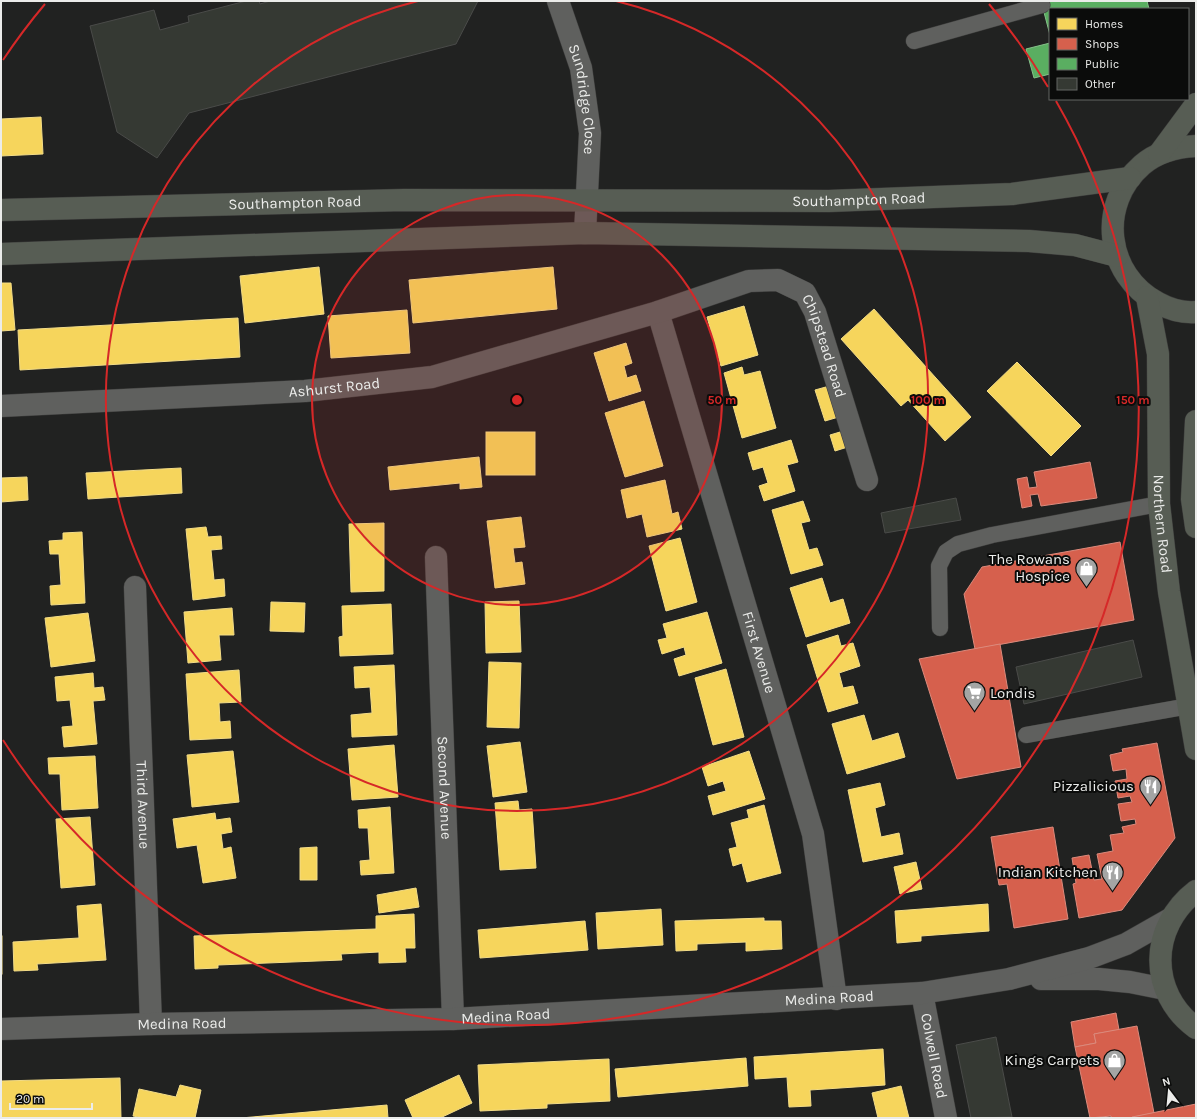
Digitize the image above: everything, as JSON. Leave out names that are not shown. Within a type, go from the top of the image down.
[{"type":"main road","points":[[1160,154],[1196,104]]},
{"type":"main road","points":[[1196,146],[1180,147],[1160,154],[1143,164],[1130,178],[1117,203],[1112,229],[1117,256],[1128,279],[1147,297],[1167,307],[1196,312]]},
{"type":"main road","name":"Southampton Road","points":[[1,210],[404,200],[829,201],[1012,194],[1130,178]]},
{"type":"main road","points":[[1,254],[585,233],[1029,241],[1075,244],[1117,256]]},
{"type":"main road","name":"Northern Road","points":[[1147,297],[1158,354],[1159,504],[1169,592],[1196,748]]},
{"type":"main road","name":"Northern Road","points":[[1196,422],[1192,499],[1196,527]]},
{"type":"main road","points":[[1196,891],[1185,900],[1170,919],[1162,942],[1160,960],[1165,989],[1177,1011],[1196,1028]]},
{"type":"street","name":"Sundridge Close","points":[[558,1],[582,75],[590,133],[588,201]]},
{"type":"street","points":[[585,233],[588,201]]},
{"type":"street","name":"Chipstead Road","points":[[658,312],[749,281],[778,280],[805,293],[819,325],[867,480]]},
{"type":"street","name":"Ashurst Road","points":[[1,406],[305,391],[432,377],[658,312]]},
{"type":"street","name":"First Avenue","points":[[658,312],[813,834],[836,999]]},
{"type":"street","name":"Second Avenue","points":[[436,557],[453,1019]]},
{"type":"street","name":"Third Avenue","points":[[135,587],[151,1024]]},
{"type":"street","name":"Medina Road","points":[[1,1029],[151,1024],[453,1019],[922,994],[1009,979],[1089,958],[1126,944],[1170,919]]},
{"type":"street","name":"Medina Road","points":[[1009,979],[1099,979],[1130,982],[1165,989]]},
{"type":"street","name":"Colwell Road","points":[[922,994],[946,1118]]},
{"type":"lane","points":[[914,41],[1042,5]]},
{"type":"lane","points":[[940,628],[939,566],[946,552],[958,544],[992,535],[1159,504]]},
{"type":"lane","points":[[1026,735],[1189,706]]},
{"type":"building: Homes","points":[[41,117],[43,154],[1,156],[1,119]]},
{"type":"building: Homes","points":[[319,267],[324,314],[245,323],[240,276]]},
{"type":"building: Homes","points":[[553,267],[557,309],[413,323],[409,280]]},
{"type":"building: Homes","points":[[1,283],[11,283],[15,330],[1,331]]},
{"type":"building: Homes","points":[[744,306],[758,355],[721,366],[707,317]]},
{"type":"building: Homes","points":[[874,309],[971,417],[945,441],[908,400],[901,406],[841,339]]},
{"type":"building: Homes","points":[[407,310],[410,353],[331,358],[328,316]]},
{"type":"building: Homes","points":[[238,318],[240,357],[20,370],[18,330]]},
{"type":"building: Homes","points":[[626,343],[632,363],[624,366],[627,378],[636,375],[641,391],[609,401],[594,353]]},
{"type":"building: Homes","points":[[1017,362],[1081,426],[1051,456],[987,391]]},
{"type":"building: Homes","points":[[742,367],[744,375],[760,371],[776,428],[742,438],[724,373]]},
{"type":"building: Homes","points":[[833,385],[842,416],[825,421],[815,390]]},
{"type":"building: Homes","points":[[644,401],[663,466],[625,477],[605,413]]},
{"type":"building: Homes","points":[[850,429],[854,445],[835,451],[830,435]]},
{"type":"building: Homes","points":[[486,432],[535,432],[535,475],[486,475]]},
{"type":"building: Homes","points":[[791,440],[798,462],[787,465],[795,491],[764,501],[759,486],[768,483],[763,467],[753,470],[748,453]]},
{"type":"building: Homes","points":[[479,457],[482,487],[460,489],[460,483],[390,490],[388,467]]},
{"type":"building: Homes","points":[[181,468],[182,493],[88,499],[86,473]]},
{"type":"building: Homes","points":[[27,477],[28,500],[1,502],[1,478]]},
{"type":"building: Homes","points":[[665,480],[672,514],[678,512],[682,529],[647,537],[642,514],[627,518],[621,490]]},
{"type":"building: Homes","points":[[803,501],[810,521],[801,523],[809,550],[817,548],[823,565],[791,574],[772,510]]},
{"type":"building: Homes","points":[[521,517],[525,547],[513,548],[515,563],[522,562],[525,584],[495,588],[487,521]]},
{"type":"building: Homes","points":[[384,523],[384,591],[351,592],[349,524]]},
{"type":"building: Homes","points":[[206,527],[208,537],[221,536],[222,549],[211,550],[214,580],[224,579],[225,596],[193,600],[186,529]]},
{"type":"building: Homes","points":[[82,532],[85,603],[51,605],[50,586],[61,585],[59,554],[50,554],[49,541],[63,540],[63,533]]},
{"type":"building: Homes","points":[[680,538],[697,602],[666,611],[649,546]]},
{"type":"building: Homes","points":[[822,578],[830,603],[843,599],[850,623],[806,637],[790,588]]},
{"type":"building: Homes","points":[[519,601],[521,652],[486,653],[485,602]]},
{"type":"building: Homes","points":[[271,602],[305,603],[304,632],[270,631]]},
{"type":"building: Homes","points":[[391,604],[393,654],[340,656],[339,637],[343,636],[342,606]]},
{"type":"building: Homes","points":[[232,608],[234,635],[219,635],[221,660],[188,663],[184,612]]},
{"type":"building: Homes","points":[[707,612],[722,663],[679,676],[674,659],[686,655],[684,647],[662,654],[658,640],[667,638],[663,624]]},
{"type":"building: Homes","points":[[88,613],[95,661],[51,667],[45,618]]},
{"type":"building: Homes","points":[[838,635],[841,646],[853,643],[860,666],[839,673],[843,688],[853,686],[858,703],[828,712],[807,645]]},
{"type":"building: Homes","points":[[489,662],[521,663],[519,728],[487,727]]},
{"type":"building: Homes","points":[[394,665],[397,735],[352,737],[351,715],[372,713],[370,687],[355,688],[354,667]]},
{"type":"building: Homes","points":[[726,669],[744,737],[713,745],[695,678]]},
{"type":"building: Homes","points":[[239,670],[241,702],[219,703],[220,722],[230,721],[231,738],[190,740],[186,674]]},
{"type":"building: Homes","points":[[93,673],[94,688],[103,687],[105,700],[93,701],[97,744],[64,747],[62,727],[73,726],[70,700],[57,701],[55,677]]},
{"type":"building: Homes","points":[[864,715],[872,741],[898,733],[905,757],[847,774],[832,724]]},
{"type":"building: Homes","points":[[520,742],[527,792],[493,797],[487,746]]},
{"type":"building: Homes","points":[[394,745],[398,797],[352,800],[348,749]]},
{"type":"building: Homes","points":[[233,751],[239,802],[192,807],[187,755]]},
{"type":"building: Homes","points":[[749,751],[765,799],[713,815],[708,796],[726,791],[723,781],[708,786],[702,767]]},
{"type":"building: Homes","points":[[95,756],[98,808],[62,810],[60,774],[49,774],[48,758]]},
{"type":"building: Homes","points":[[880,783],[885,805],[875,808],[881,837],[899,833],[903,854],[863,862],[848,790]]},
{"type":"building: Homes","points":[[518,801],[519,810],[532,809],[536,868],[500,870],[495,803]]},
{"type":"building: Homes","points":[[764,805],[781,873],[747,882],[742,863],[733,866],[729,849],[737,847],[731,823],[749,818],[747,810]]},
{"type":"building: Homes","points":[[390,807],[394,873],[361,875],[360,861],[370,860],[368,828],[359,828],[358,810]]},
{"type":"building: Homes","points":[[215,813],[216,820],[230,818],[232,832],[221,834],[223,849],[231,847],[236,878],[203,883],[197,845],[177,848],[173,819]]},
{"type":"building: Homes","points":[[90,817],[95,885],[61,888],[56,819]]},
{"type":"building: Homes","points":[[317,847],[317,880],[300,880],[300,848]]},
{"type":"building: Homes","points":[[916,862],[922,889],[900,894],[894,867]]},
{"type":"building: Homes","points":[[416,888],[419,907],[379,913],[377,895]]},
{"type":"building: Homes","points":[[101,904],[106,960],[37,964],[38,970],[14,971],[13,942],[79,938],[77,906]]},
{"type":"building: Homes","points":[[988,904],[989,931],[921,936],[921,941],[897,943],[895,911]]},
{"type":"building: Homes","points":[[661,909],[663,945],[598,949],[596,913]]},
{"type":"building: Homes","points":[[414,914],[415,948],[405,948],[406,962],[379,963],[379,952],[341,954],[342,960],[218,965],[218,968],[195,969],[194,936],[376,929],[376,916]]},
{"type":"building: Homes","points":[[764,918],[764,921],[781,921],[782,949],[746,951],[746,942],[697,944],[697,950],[676,951],[675,921]]},
{"type":"building: Homes","points":[[585,921],[588,950],[480,958],[478,930]]},
{"type":"building: Homes","points":[[2,936],[2,974],[1,974]]},
{"type":"building: Homes","points":[[883,1049],[885,1085],[810,1090],[811,1106],[789,1107],[787,1077],[755,1079],[754,1057]]},
{"type":"building: Homes","points":[[746,1058],[748,1086],[618,1097],[615,1069]]},
{"type":"building: Homes","points":[[609,1059],[610,1101],[547,1104],[547,1108],[480,1111],[478,1065]]},
{"type":"building: Homes","points":[[459,1075],[472,1103],[440,1118],[413,1118],[405,1100]]},
{"type":"building: Homes","points":[[120,1078],[121,1118],[1,1118],[1,1081]]},
{"type":"building: Homes","points":[[180,1085],[201,1090],[195,1118],[144,1118],[133,1116],[139,1089],[176,1097]]},
{"type":"building: Homes","points":[[901,1086],[909,1118],[878,1118],[872,1093]]},
{"type":"building: Homes","points":[[387,1105],[388,1118],[241,1118]]},
{"type":"building: Shops","points":[[1090,462],[1097,498],[1041,506],[1038,494],[1030,495],[1032,506],[1022,508],[1017,479],[1027,477],[1029,488],[1037,487],[1034,472]]},
{"type":"building: Shops","points":[[1120,542],[1134,620],[975,649],[964,594],[982,567]]},
{"type":"building: Shops","name":"Londis","points":[[1000,644],[1021,767],[957,779],[919,659]]},
{"type":"building: Shops","points":[[1157,743],[1175,838],[1122,910],[1079,918],[1073,884],[1076,883],[1072,858],[1089,855],[1094,880],[1102,879],[1097,854],[1113,851],[1110,835],[1124,833],[1122,827],[1136,824],[1135,819],[1121,821],[1118,804],[1132,802],[1130,796],[1118,798],[1115,781],[1127,779],[1126,769],[1113,771],[1110,755],[1123,752],[1122,749]]},
{"type":"building: Shops","points":[[1053,827],[1068,919],[1014,928],[1007,884],[999,885],[991,837]]},
{"type":"building: Shops","points":[[1116,1013],[1119,1030],[1094,1034],[1096,1043],[1075,1047],[1071,1022]]},
{"type":"building: Shops","name":"Kings Carpets","points":[[1137,1026],[1154,1113],[1129,1118],[1111,1118],[1111,1116],[1090,1118],[1075,1047],[1096,1043],[1094,1034]]},
{"type":"building: Shops","points":[[1196,1104],[1196,1118],[1132,1118],[1132,1117]]},
{"type":"building: Public","points":[[1041,1],[1147,1],[1149,8],[1049,8],[1049,31]]},
{"type":"building: Public","points":[[1049,43],[1049,74],[1034,78],[1026,49]]},
{"type":"building: Other","points":[[246,1],[259,1],[260,4],[270,1],[478,1],[456,44],[189,113],[157,158],[117,132],[90,26],[154,10],[160,30],[189,22],[188,16]]},
{"type":"building: Other","points":[[956,498],[961,520],[885,533],[881,513]]},
{"type":"building: Other","points":[[1133,640],[1142,677],[1024,704],[1016,667]]},
{"type":"building: Other","points":[[996,1037],[1012,1117],[971,1118],[956,1045]]},
{"type":"place","name":"The Rowans Hospice","points":[[1086,588]]},
{"type":"place","name":"Londis","points":[[974,712]]},
{"type":"place","name":"Pizzalicious","points":[[1150,806]]},
{"type":"place","name":"Indian Kitchen","points":[[1113,892]]},
{"type":"place","name":"Kings Carpets","points":[[1115,1080]]}]
